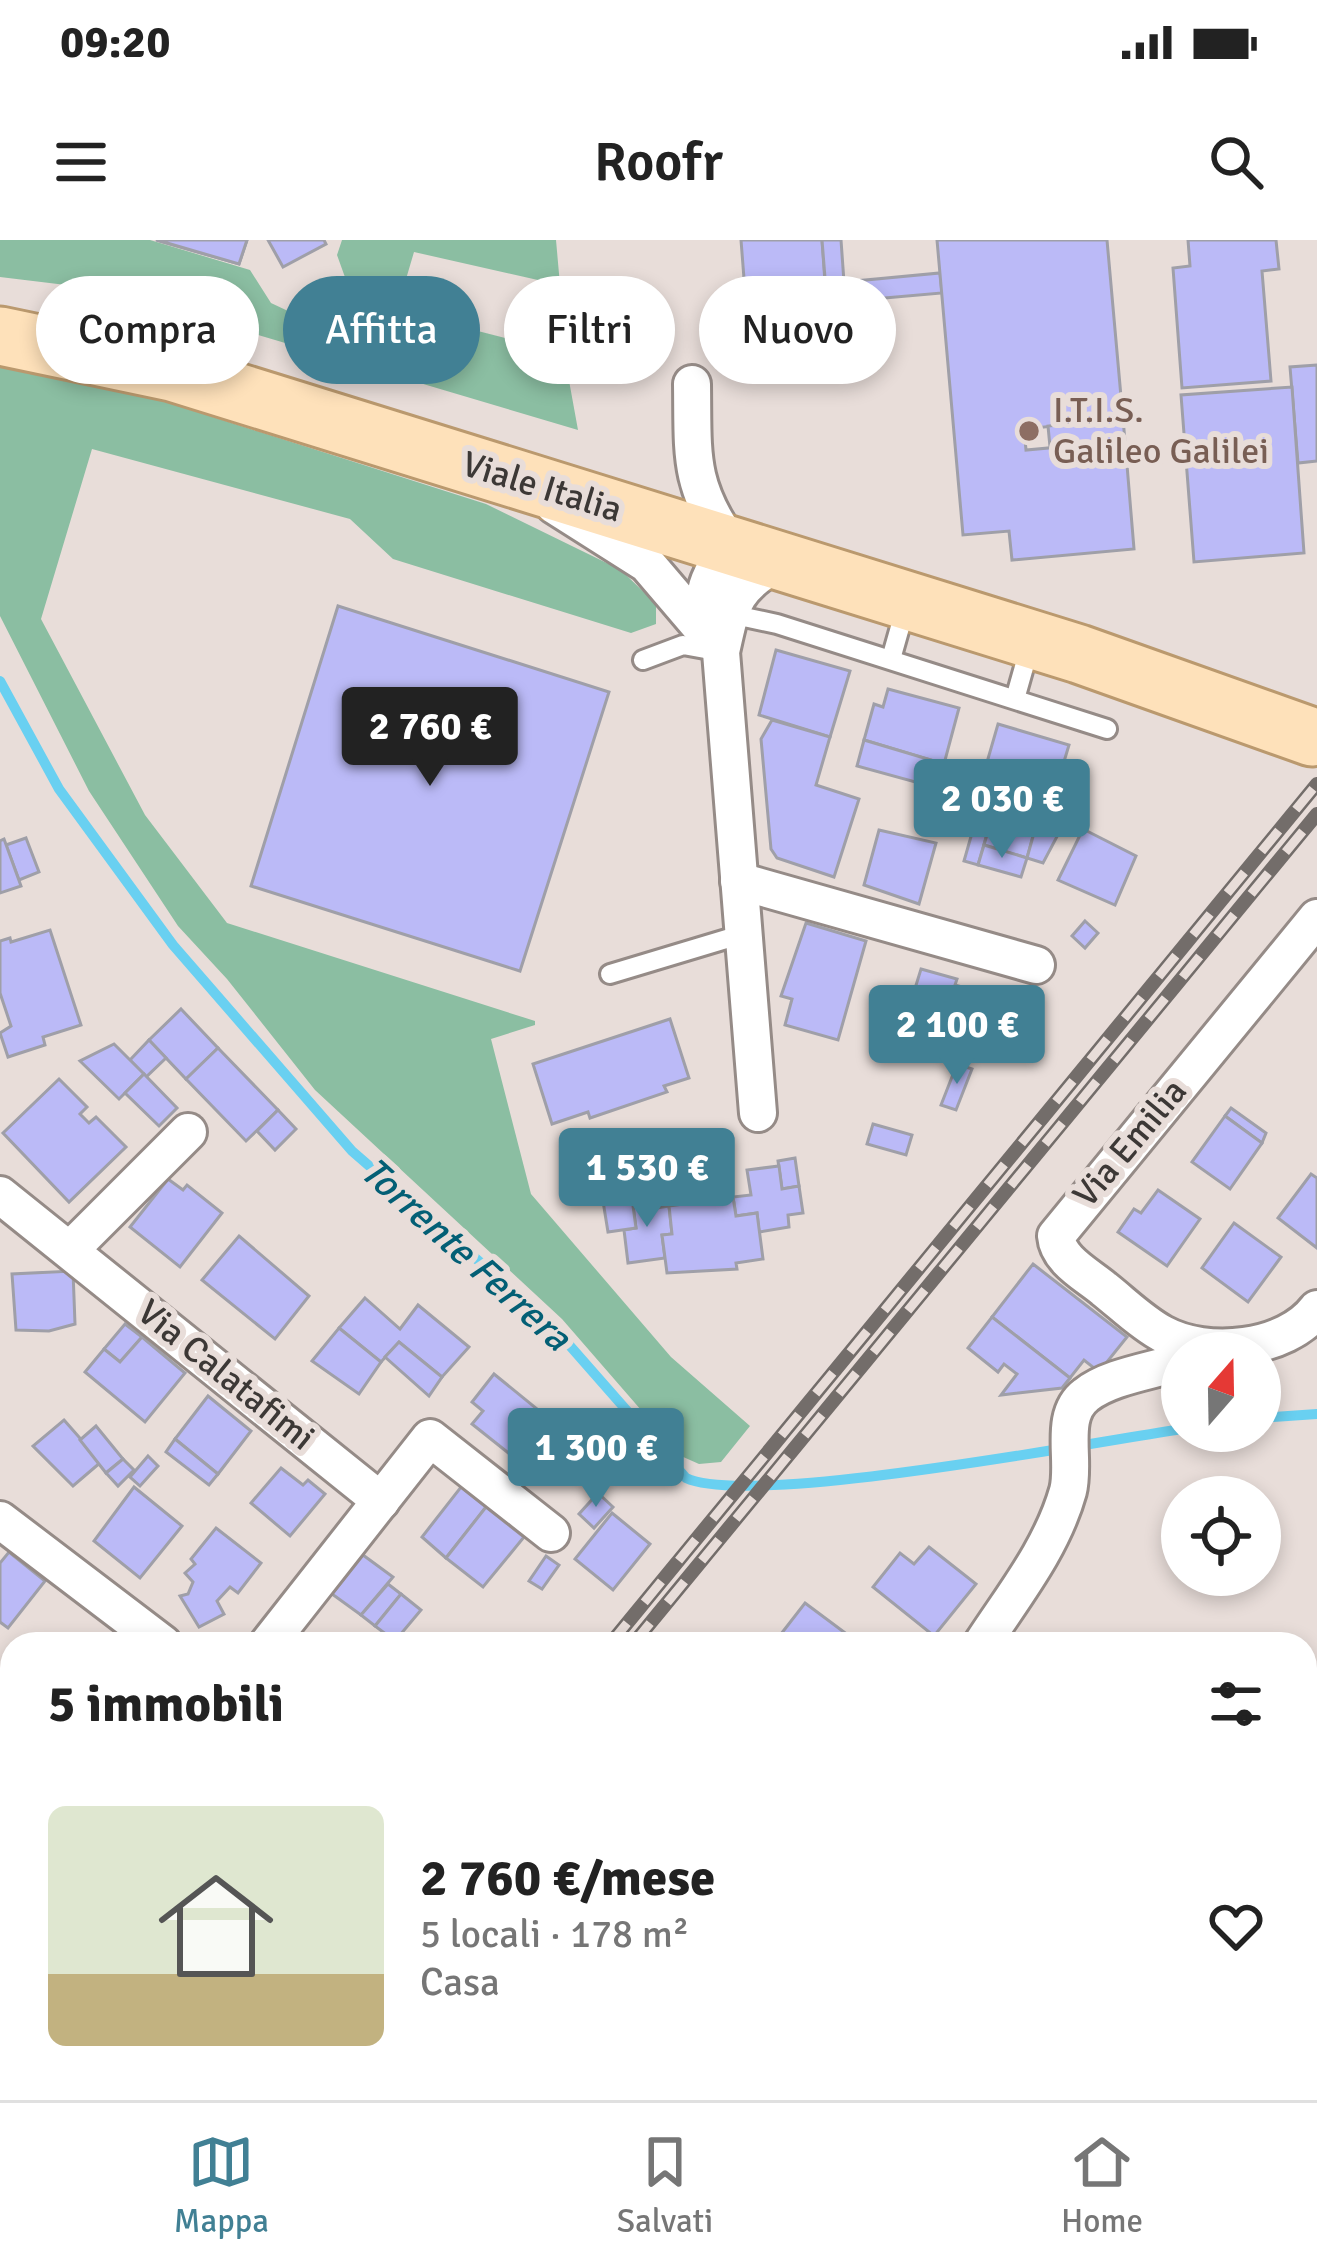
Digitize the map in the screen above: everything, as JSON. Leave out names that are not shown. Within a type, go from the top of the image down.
[{"type":"main road","name":"Viale Italia","points":[[0,336],[172,372],[1315,723]]},
{"type":"street","points":[[692,384],[693,470],[703,506],[755,552]]},
{"type":"street","points":[[522,482],[591,532],[647,563],[721,652]]},
{"type":"street","points":[[721,652],[730,614],[755,552]]},
{"type":"street","points":[[755,552],[708,579],[703,607],[721,652],[758,1113]]},
{"type":"street","points":[[739,881],[1036,965]]},
{"type":"street","name":"Via Emilia","points":[[1161,1334],[1064,1258],[1056,1236],[1317,918]]},
{"type":"street","points":[[71,1249],[188,1132]]},
{"type":"street","name":"Via Calatafimi","points":[[0,1195],[381,1501]]},
{"type":"street","name":"Via Emilia","points":[[1281,1336],[1291,1334],[1317,1309]]},
{"type":"street","points":[[990,1632],[1046,1547],[1073,1463],[1069,1419],[1085,1395],[1161,1367]]},
{"type":"street","points":[[277,1632],[430,1438],[551,1533]]},
{"type":"street","points":[[0,1520],[147,1632]]},
{"type":"lane","points":[[891,659],[908,601]]},
{"type":"lane","points":[[730,614],[891,659],[1107,729]]},
{"type":"lane","points":[[643,660],[682,646],[721,652]]},
{"type":"lane","points":[[1015,699],[1056,646]]},
{"type":"lane","points":[[610,974],[742,934]]},
{"type":"green space","points":[[0,240],[150,240],[250,270],[254,276],[36,276],[36,281],[0,277]]},
{"type":"green space","points":[[342,240],[556,240],[559,276],[520,276],[414,252],[407,276],[345,276],[337,255]]},
{"type":"green space","points":[[259,284],[271,303],[283,309],[283,342],[259,335]]},
{"type":"green space","points":[[480,331],[504,338],[504,384],[570,384],[578,430],[423,384],[480,384]]},
{"type":"green space","points":[[0,367],[36,375],[36,384],[82,384],[163,401],[486,504],[621,570],[656,604],[656,624],[631,633],[393,559],[350,519],[92,449],[41,619],[145,815],[227,923],[535,1021],[535,1025],[491,1039],[531,1194],[671,1357],[750,1426],[721,1462],[699,1464],[681,1456],[562,1319],[315,1090],[227,979],[178,926],[89,791],[0,616]]},
{"type":"building","points":[[156,240],[247,240],[239,264]]},
{"type":"building","points":[[157,240],[247,240],[239,264]]},
{"type":"building","points":[[268,240],[324,240],[326,244],[283,267]]},
{"type":"building","points":[[741,240],[822,240],[825,276],[744,276]]},
{"type":"building","points":[[822,240],[841,240],[844,276],[825,276]]},
{"type":"building","points":[[937,240],[1107,240],[1123,419],[1024,429],[1026,450],[1125,441],[1134,549],[1012,560],[1009,531],[963,535]]},
{"type":"building","points":[[1188,240],[1276,240],[1279,269],[1262,271],[1271,381],[1182,388],[1173,268],[1190,266]]},
{"type":"building","points":[[940,273],[942,293],[896,297],[896,277]]},
{"type":"building","points":[[1317,365],[1317,461],[1298,463],[1290,367]]},
{"type":"building","points":[[1292,387],[1304,553],[1194,562],[1181,395]]},
{"type":"building","points":[[1123,419],[1125,441],[1050,447],[1048,426]]},
{"type":"building","points":[[338,606],[609,692],[520,971],[251,886]]},
{"type":"building","points":[[776,650],[850,671],[830,737],[759,715]]},
{"type":"building","points":[[888,689],[959,708],[944,764],[864,740],[874,704],[883,707]]},
{"type":"building","points":[[772,720],[830,737],[816,785],[859,799],[834,877],[777,858],[771,849],[761,739]]},
{"type":"building","points":[[998,724],[1069,745],[1045,825],[975,804]]},
{"type":"building","points":[[864,740],[944,764],[937,788],[857,766]]},
{"type":"building","points":[[980,805],[994,810],[978,865],[964,861]]},
{"type":"building","points":[[994,810],[1037,822],[1027,858],[984,845]]},
{"type":"building","points":[[1037,822],[1061,829],[1043,863],[1027,858]]},
{"type":"building","points":[[1083,829],[1136,856],[1115,905],[1058,880]]},
{"type":"building","points":[[879,830],[936,843],[919,904],[864,885]]},
{"type":"building","points":[[26,838],[39,872],[19,880],[6,845]]},
{"type":"building","points":[[4,839],[21,886],[0,893],[0,841]]},
{"type":"building","points":[[984,845],[1027,858],[1021,877],[978,865]]},
{"type":"building","points":[[1085,921],[1098,933],[1085,948],[1072,936]]},
{"type":"building","points":[[806,923],[866,941],[838,1040],[785,1025],[792,999],[781,996]]},
{"type":"building","points":[[50,930],[81,1025],[43,1037],[45,1045],[8,1057],[0,1033],[11,1026],[0,993],[0,941]]},
{"type":"building","points":[[921,969],[986,994],[977,1029],[966,1026],[959,1051],[911,1037],[919,1011],[909,1008]]},
{"type":"building","points":[[181,1009],[218,1048],[186,1079],[149,1040]]},
{"type":"building","points":[[670,1019],[689,1078],[664,1086],[667,1092],[590,1118],[588,1112],[552,1124],[533,1064]]},
{"type":"building","points":[[149,1040],[166,1058],[146,1077],[130,1060]]},
{"type":"building","points":[[114,1044],[144,1074],[119,1099],[80,1061]]},
{"type":"building","points":[[218,1048],[278,1110],[246,1141],[186,1079]]},
{"type":"building","points":[[957,1064],[972,1069],[956,1110],[941,1105]]},
{"type":"building","points":[[144,1074],[177,1108],[159,1126],[125,1093]]},
{"type":"building","points":[[59,1079],[87,1107],[80,1114],[89,1123],[96,1117],[126,1147],[69,1202],[3,1133]]},
{"type":"building","points":[[1231,1108],[1266,1133],[1262,1143],[1225,1116]]},
{"type":"building","points":[[278,1110],[296,1129],[275,1150],[257,1131]]},
{"type":"building","points":[[1225,1116],[1262,1143],[1230,1189],[1192,1162]]},
{"type":"building","points":[[873,1124],[912,1135],[906,1155],[867,1144]]},
{"type":"building","points":[[795,1158],[799,1186],[782,1189],[778,1161]]},
{"type":"building","points":[[779,1166],[782,1189],[799,1186],[803,1213],[788,1215],[789,1227],[759,1232],[757,1213],[736,1216],[733,1197],[751,1195],[747,1170]]},
{"type":"building","points":[[1311,1174],[1317,1178],[1317,1248],[1278,1218]]},
{"type":"building","points":[[168,1179],[183,1190],[187,1185],[222,1213],[180,1267],[130,1227]]},
{"type":"building","points":[[647,1189],[650,1209],[669,1206],[672,1234],[662,1235],[665,1258],[628,1263],[624,1230],[636,1228],[631,1191]]},
{"type":"building","points":[[1158,1190],[1200,1219],[1167,1266],[1118,1232],[1134,1209],[1141,1213]]},
{"type":"building","points":[[631,1191],[636,1228],[608,1232],[602,1195]]},
{"type":"building","points":[[733,1197],[736,1216],[757,1213],[763,1259],[736,1263],[737,1269],[667,1273],[662,1235],[672,1234],[669,1206]]},
{"type":"building","points":[[1234,1223],[1281,1257],[1248,1302],[1202,1268]]},
{"type":"building","points":[[239,1236],[309,1296],[275,1339],[202,1280]]},
{"type":"building","points":[[1033,1264],[1127,1337],[1099,1372],[1084,1360],[1070,1378],[992,1317]]},
{"type":"building","points":[[73,1271],[75,1324],[49,1331],[16,1330],[12,1274]]},
{"type":"building","points":[[365,1298],[400,1329],[418,1305],[469,1347],[442,1377],[399,1342],[381,1362],[339,1328]]},
{"type":"building","points":[[992,1317],[1070,1378],[1062,1388],[1001,1395],[1017,1374],[1004,1364],[998,1372],[968,1348]]},
{"type":"building","points":[[125,1324],[142,1337],[120,1362],[104,1349]]},
{"type":"building","points":[[339,1328],[381,1362],[359,1394],[312,1361]]},
{"type":"building","points":[[142,1337],[185,1373],[145,1422],[85,1372],[104,1349],[120,1362]]},
{"type":"building","points":[[399,1342],[442,1377],[429,1396],[385,1357]]},
{"type":"building","points":[[494,1374],[580,1444],[558,1472],[547,1462],[536,1475],[472,1424],[483,1411],[472,1402]]},
{"type":"building","points":[[208,1396],[251,1431],[218,1474],[175,1439]]},
{"type":"building","points":[[64,1420],[101,1462],[73,1486],[33,1446]]},
{"type":"building","points":[[96,1426],[123,1459],[106,1473],[80,1440]]},
{"type":"building","points":[[175,1439],[218,1474],[209,1485],[166,1452]]},
{"type":"building","points":[[148,1456],[158,1466],[140,1486],[130,1477]]},
{"type":"building","points":[[123,1459],[134,1470],[118,1486],[106,1473]]},
{"type":"building","points":[[281,1468],[325,1494],[290,1536],[251,1503]]},
{"type":"building","points":[[134,1487],[182,1526],[140,1578],[94,1541]]},
{"type":"building","points":[[461,1487],[486,1507],[446,1558],[422,1537]]},
{"type":"building","points":[[598,1493],[613,1507],[594,1528],[579,1514]]},
{"type":"building","points":[[486,1507],[524,1537],[483,1587],[446,1558]]},
{"type":"building","points":[[612,1513],[650,1544],[613,1590],[575,1559]]},
{"type":"building","points":[[216,1528],[261,1563],[238,1593],[230,1587],[217,1601],[224,1614],[199,1627],[180,1596],[188,1594],[193,1582],[185,1573],[195,1564],[191,1559]]},
{"type":"building","points":[[929,1547],[976,1584],[937,1632],[929,1632],[873,1587],[900,1553],[914,1564]]},
{"type":"building","points":[[9,1552],[45,1581],[8,1628],[0,1622],[0,1563]]},
{"type":"building","points":[[363,1555],[393,1577],[361,1615],[332,1594]]},
{"type":"building","points":[[546,1556],[559,1565],[542,1589],[529,1581]]},
{"type":"building","points":[[388,1584],[401,1594],[375,1626],[361,1615]]},
{"type":"building","points":[[401,1594],[421,1610],[403,1632],[383,1632],[375,1626]]},
{"type":"building","points":[[805,1603],[844,1632],[783,1632]]},
{"type":"waterway","name":"Torrente Ferrera","points":[[0,681],[59,789],[173,945],[352,1151],[549,1322],[686,1478],[722,1485],[847,1479],[1161,1432]]},
{"type":"waterway","name":"Torrente Ferrera","points":[[1281,1417],[1317,1414]]},
{"type":"railway","points":[[620,1632],[1317,784]]},
{"type":"railway","points":[[643,1632],[1317,814]]},
{"type":"place","name":"I.T.I.S. Galileo Galilei","points":[[1029,431]]}]
